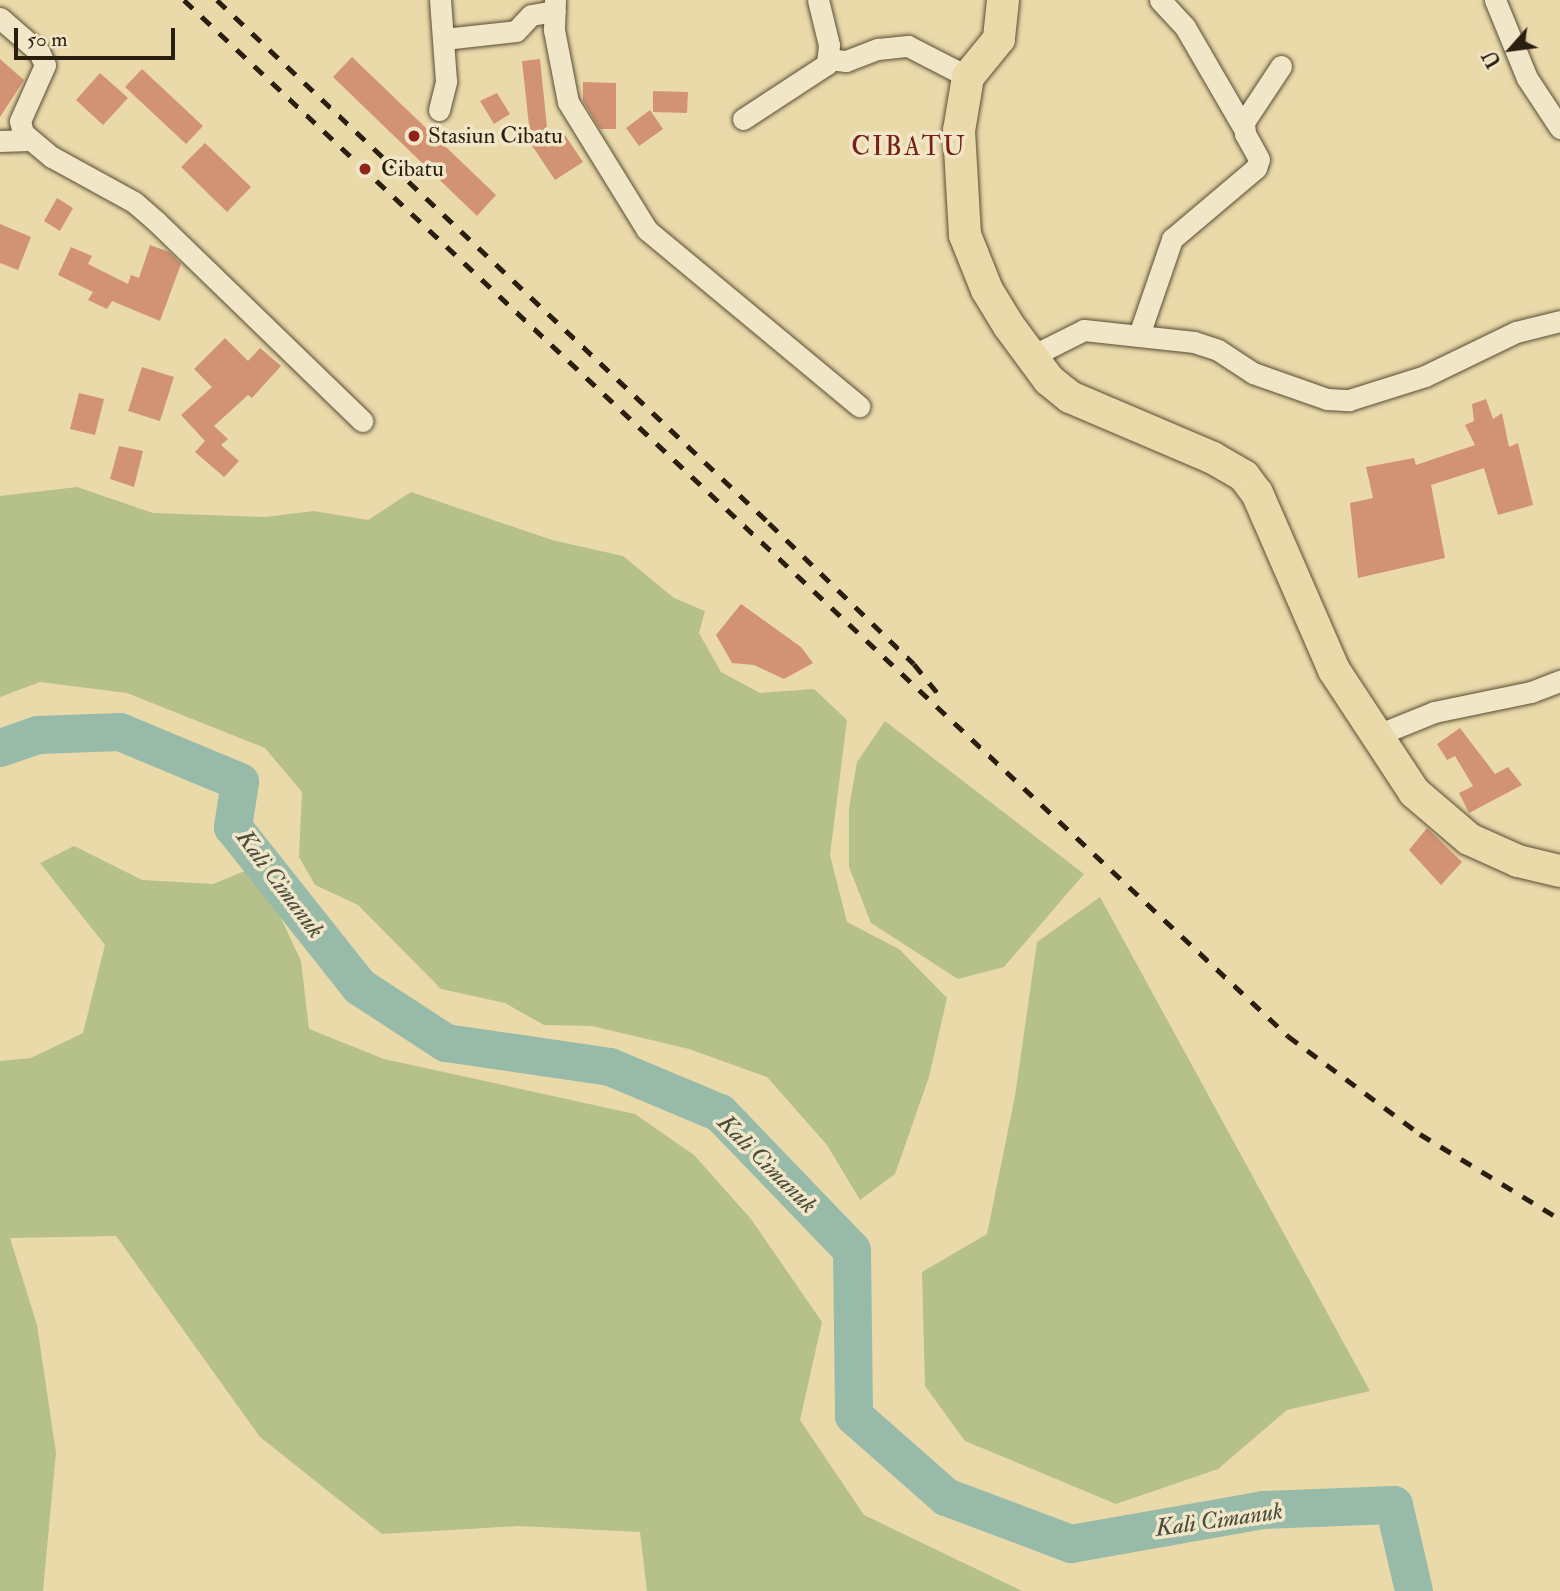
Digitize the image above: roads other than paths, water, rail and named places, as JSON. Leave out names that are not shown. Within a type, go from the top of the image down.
[{"type":"main road","points":[[1003,0],[999,39],[968,77],[959,131],[965,234],[987,290],[1030,357],[1070,397],[1213,458],[1244,476],[1257,493],[1334,670],[1414,792],[1469,839],[1518,861],[1560,871]]},
{"type":"street","points":[[439,110],[446,81],[440,0]]},
{"type":"street","points":[[743,119],[820,70],[829,59],[818,0]]},
{"type":"street","points":[[1139,335],[1172,239],[1256,168],[1256,150],[1243,127],[1192,38],[1160,0]]},
{"type":"street","points":[[1495,0],[1527,78],[1560,128]]},
{"type":"street","points":[[444,39],[516,31],[531,15],[555,6],[554,30],[568,102],[646,230],[859,406]]},
{"type":"street","points":[[0,18],[39,52],[45,65],[20,121],[30,140],[149,215],[362,421]]},
{"type":"street","points":[[829,59],[846,61],[886,47],[908,46],[968,77]]},
{"type":"street","points":[[1243,127],[1281,66]]},
{"type":"street","points":[[0,141],[30,140]]},
{"type":"street","points":[[1030,357],[1084,330],[1139,335],[1208,345],[1253,373],[1327,399],[1349,400],[1424,376],[1516,332],[1560,321]]},
{"type":"street","points":[[1375,736],[1434,712],[1531,692],[1560,681]]},
{"type":"waterway","name":"Kali Cimanuk","points":[[0,748],[38,735],[120,732],[240,782],[233,827],[360,987],[446,1043],[610,1067],[720,1113],[852,1250],[854,1416],[946,1497],[1071,1544],[1263,1510],[1394,1505],[1414,1591]]},
{"type":"railway","points":[[184,0],[1288,1036],[1420,1134],[1560,1219]]},
{"type":"railway","points":[[217,0],[769,523],[914,664],[938,694]]},
{"type":"place","name":"Stasiun Cibatu","points":[[414,136]]},
{"type":"place","name":"Cibatu","points":[[365,169]]},
{"type":"district","name":"CIBATU","points":[[909,148]]}]
